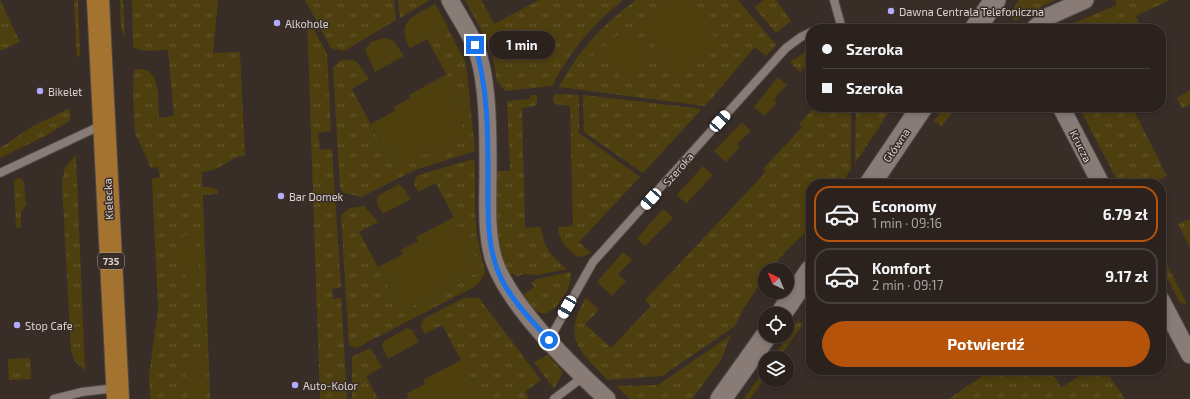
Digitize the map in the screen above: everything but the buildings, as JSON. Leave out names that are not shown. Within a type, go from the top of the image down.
[{"type":"main road","name":"Kielecka","points":[[98,0],[117,393]]},
{"type":"street","points":[[450,0],[475,45],[480,65],[485,101],[488,216],[492,254],[502,281],[549,340],[583,377],[607,399]]},
{"type":"street","points":[[983,24],[995,0]]},
{"type":"street","points":[[1039,24],[1046,17],[1085,0]]},
{"type":"street","name":"Główna","points":[[873,179],[919,112]]},
{"type":"street","name":"Krucza","points":[[1064,112],[1098,179]]},
{"type":"street","points":[[786,307],[806,277]]},
{"type":"street","points":[[1166,310],[1190,356]]},
{"type":"street","points":[[721,399],[761,343]]},
{"type":"lane","points":[[834,0],[841,24]]},
{"type":"lane","name":"Szeroka","points":[[549,340],[593,262],[786,48],[806,34]]},
{"type":"lane","points":[[0,174],[105,124]]},
{"type":"lane","points":[[554,399],[583,377]]},
{"type":"lane","points":[[54,399],[82,392],[117,393]]},
{"type":"green space","points":[[0,0],[20,42],[0,51]]},
{"type":"green space","points":[[74,0],[78,0],[80,56],[77,57]]},
{"type":"green space","points":[[120,0],[123,0],[125,38],[121,29]]},
{"type":"green space","points":[[132,0],[218,0],[213,53],[240,52],[245,156],[237,157],[214,170],[202,172],[202,187],[211,187],[218,190],[218,194],[203,195],[210,399],[150,399],[149,376],[158,309],[152,179],[160,177],[158,167],[151,168],[135,133],[133,95],[134,70],[143,69],[150,72],[154,77],[158,93],[159,118],[174,116],[168,50],[143,51],[133,47]]},
{"type":"green space","points":[[305,0],[394,0],[396,20],[344,51],[331,48]]},
{"type":"green space","points":[[398,0],[430,0],[400,18]]},
{"type":"green space","points":[[465,0],[481,0],[494,24],[539,0],[623,0],[601,19],[583,39],[566,62],[552,86],[505,91],[497,81],[491,48]]},
{"type":"green space","points":[[636,0],[738,0],[776,45],[766,56],[755,47],[705,106],[559,87],[575,60],[584,49],[612,19]]},
{"type":"green space","points":[[673,0],[684,0],[718,40],[678,74],[640,28]]},
{"type":"green space","points":[[764,0],[776,0],[791,21],[776,33],[754,7]]},
{"type":"green space","points":[[1019,0],[1056,0],[1042,6],[1029,17],[1022,16],[1017,20],[1014,20],[1010,14]]},
{"type":"green space","points":[[1115,0],[1170,0],[1136,16],[1140,24],[1071,24],[1117,5]]},
{"type":"green space","points":[[435,4],[466,63],[475,151],[415,170],[361,197],[344,193],[340,188],[333,68],[335,65],[344,60],[357,62],[369,79],[352,89],[394,168],[466,110],[427,39],[410,48],[406,39],[405,31],[409,20]]},
{"type":"green space","points":[[435,4],[448,27],[410,48],[404,31],[406,25],[413,16]]},
{"type":"green space","points":[[307,16],[327,54],[331,131],[318,133],[320,150],[332,149],[341,287],[332,289],[333,299],[341,298],[347,399],[320,399]]},
{"type":"green space","points":[[626,28],[651,59],[624,81],[605,60],[593,70],[585,62]]},
{"type":"green space","points":[[388,38],[394,42],[404,56],[375,72],[365,50],[371,42]]},
{"type":"green space","points":[[806,52],[806,65],[800,72],[790,62]]},
{"type":"green space","points":[[447,74],[466,110],[459,139],[394,168],[371,124],[396,110],[394,107],[410,98],[409,95]]},
{"type":"green space","points":[[778,77],[787,85],[774,99],[777,103],[764,116],[754,107]]},
{"type":"green space","points":[[1190,90],[1190,105],[1182,108],[1177,98]]},
{"type":"green space","points":[[554,94],[579,95],[579,133],[640,177],[579,242],[591,253],[582,257],[569,250],[562,241],[558,227],[573,226],[570,106],[555,104],[553,101]]},
{"type":"green space","points":[[530,95],[537,95],[537,102],[535,106],[522,108],[525,228],[541,227],[546,246],[549,251],[567,269],[538,275],[523,274],[516,277],[513,273],[509,276],[501,251],[497,226],[496,175],[497,171],[510,171],[507,101],[530,99]]},
{"type":"green space","points":[[583,95],[695,108],[701,110],[643,173],[584,132]]},
{"type":"green space","points":[[68,109],[70,110],[70,120],[68,122],[45,136],[0,158],[0,148],[33,126]]},
{"type":"green space","points":[[810,112],[851,112],[851,169],[844,179],[806,179],[806,232],[776,263],[758,263],[758,287],[743,309],[735,326],[662,376],[608,380],[589,361],[577,344],[575,324],[586,298],[599,310],[585,324],[611,348],[651,306],[645,300],[766,172],[763,169],[802,127],[799,124]]},
{"type":"green space","points":[[856,112],[889,112],[855,163]]},
{"type":"green space","points":[[940,112],[952,112],[942,126],[934,121]]},
{"type":"green space","points":[[1082,112],[1135,112],[1167,176],[1161,179],[1116,179]]},
{"type":"green space","points":[[742,122],[751,131],[737,144],[740,147],[726,162],[714,151]]},
{"type":"green space","points":[[76,155],[85,370],[75,362],[71,351],[62,182],[65,167]]},
{"type":"green space","points":[[473,159],[475,163],[475,210],[477,236],[485,273],[480,282],[474,287],[356,348],[349,345],[341,215],[350,208],[364,206],[378,222],[359,232],[402,312],[481,270],[436,183],[418,192],[414,183],[416,176]]},
{"type":"green space","points":[[703,166],[713,175],[686,204],[677,195]]},
{"type":"green space","points":[[19,177],[24,182],[26,205],[21,212],[21,227],[16,228],[14,181]]},
{"type":"green space","points":[[399,184],[411,199],[383,214],[378,205],[377,200],[379,195]]},
{"type":"green space","points":[[663,209],[673,218],[645,246],[637,238]]},
{"type":"green space","points":[[454,217],[481,270],[402,312],[378,267],[403,254],[401,250],[418,241],[416,237]]},
{"type":"green space","points":[[1189,219],[1190,221],[1190,248],[1178,224]]},
{"type":"green space","points":[[186,234],[190,236],[193,241],[197,254],[198,269],[195,290],[190,288],[183,268],[179,263],[177,243]]},
{"type":"green space","points":[[623,252],[632,260],[618,274],[626,281],[612,296],[597,282]]},
{"type":"green space","points":[[1166,263],[1187,304],[1180,303],[1166,276]]},
{"type":"green space","points":[[570,272],[570,284],[558,305],[546,313],[538,312],[530,306],[523,295],[534,287],[531,283],[537,279]]},
{"type":"green space","points":[[464,298],[479,298],[541,380],[525,392],[529,398],[482,399],[442,325],[425,334],[421,327],[423,319]]},
{"type":"green space","points":[[798,321],[803,324],[794,337],[794,327]]},
{"type":"green space","points":[[407,328],[412,330],[419,342],[388,359],[382,346],[384,341]]},
{"type":"green space","points":[[731,335],[721,360],[692,399],[630,399],[616,386],[658,385]]},
{"type":"green space","points":[[783,343],[790,343],[784,351],[778,351]]},
{"type":"green space","points":[[370,348],[382,367],[366,376],[378,399],[352,399],[352,357]]},
{"type":"green space","points":[[548,355],[563,372],[554,389],[534,362]]},
{"type":"green space","points":[[198,357],[204,366],[205,371],[205,399],[188,399],[186,363],[191,358]]},
{"type":"green space","points":[[30,358],[31,379],[9,380],[8,359]]},
{"type":"green space","points":[[461,360],[482,399],[406,399],[409,397],[407,393],[425,384],[423,380]]},
{"type":"green space","points":[[984,375],[1054,375],[1061,388],[1080,375],[1108,375],[1125,399],[949,399]]},
{"type":"green space","points":[[758,379],[759,387],[750,399],[744,399]]},
{"type":"place","name":"Dawna Centrala Telefoniczna","points":[[891,11]]},
{"type":"place","name":"Alkohole","points":[[277,23]]},
{"type":"place","name":"Bikelet","points":[[40,91]]},
{"type":"place","name":"Bar Domek","points":[[281,196]]},
{"type":"place","name":"Stop Cafe","points":[[17,325]]},
{"type":"place","name":"Auto-Kolor","points":[[295,385]]},
{"type":"route","points":[[475,45],[480,65],[485,101],[488,155],[488,216],[492,254],[502,281],[528,316],[549,340]]}]
